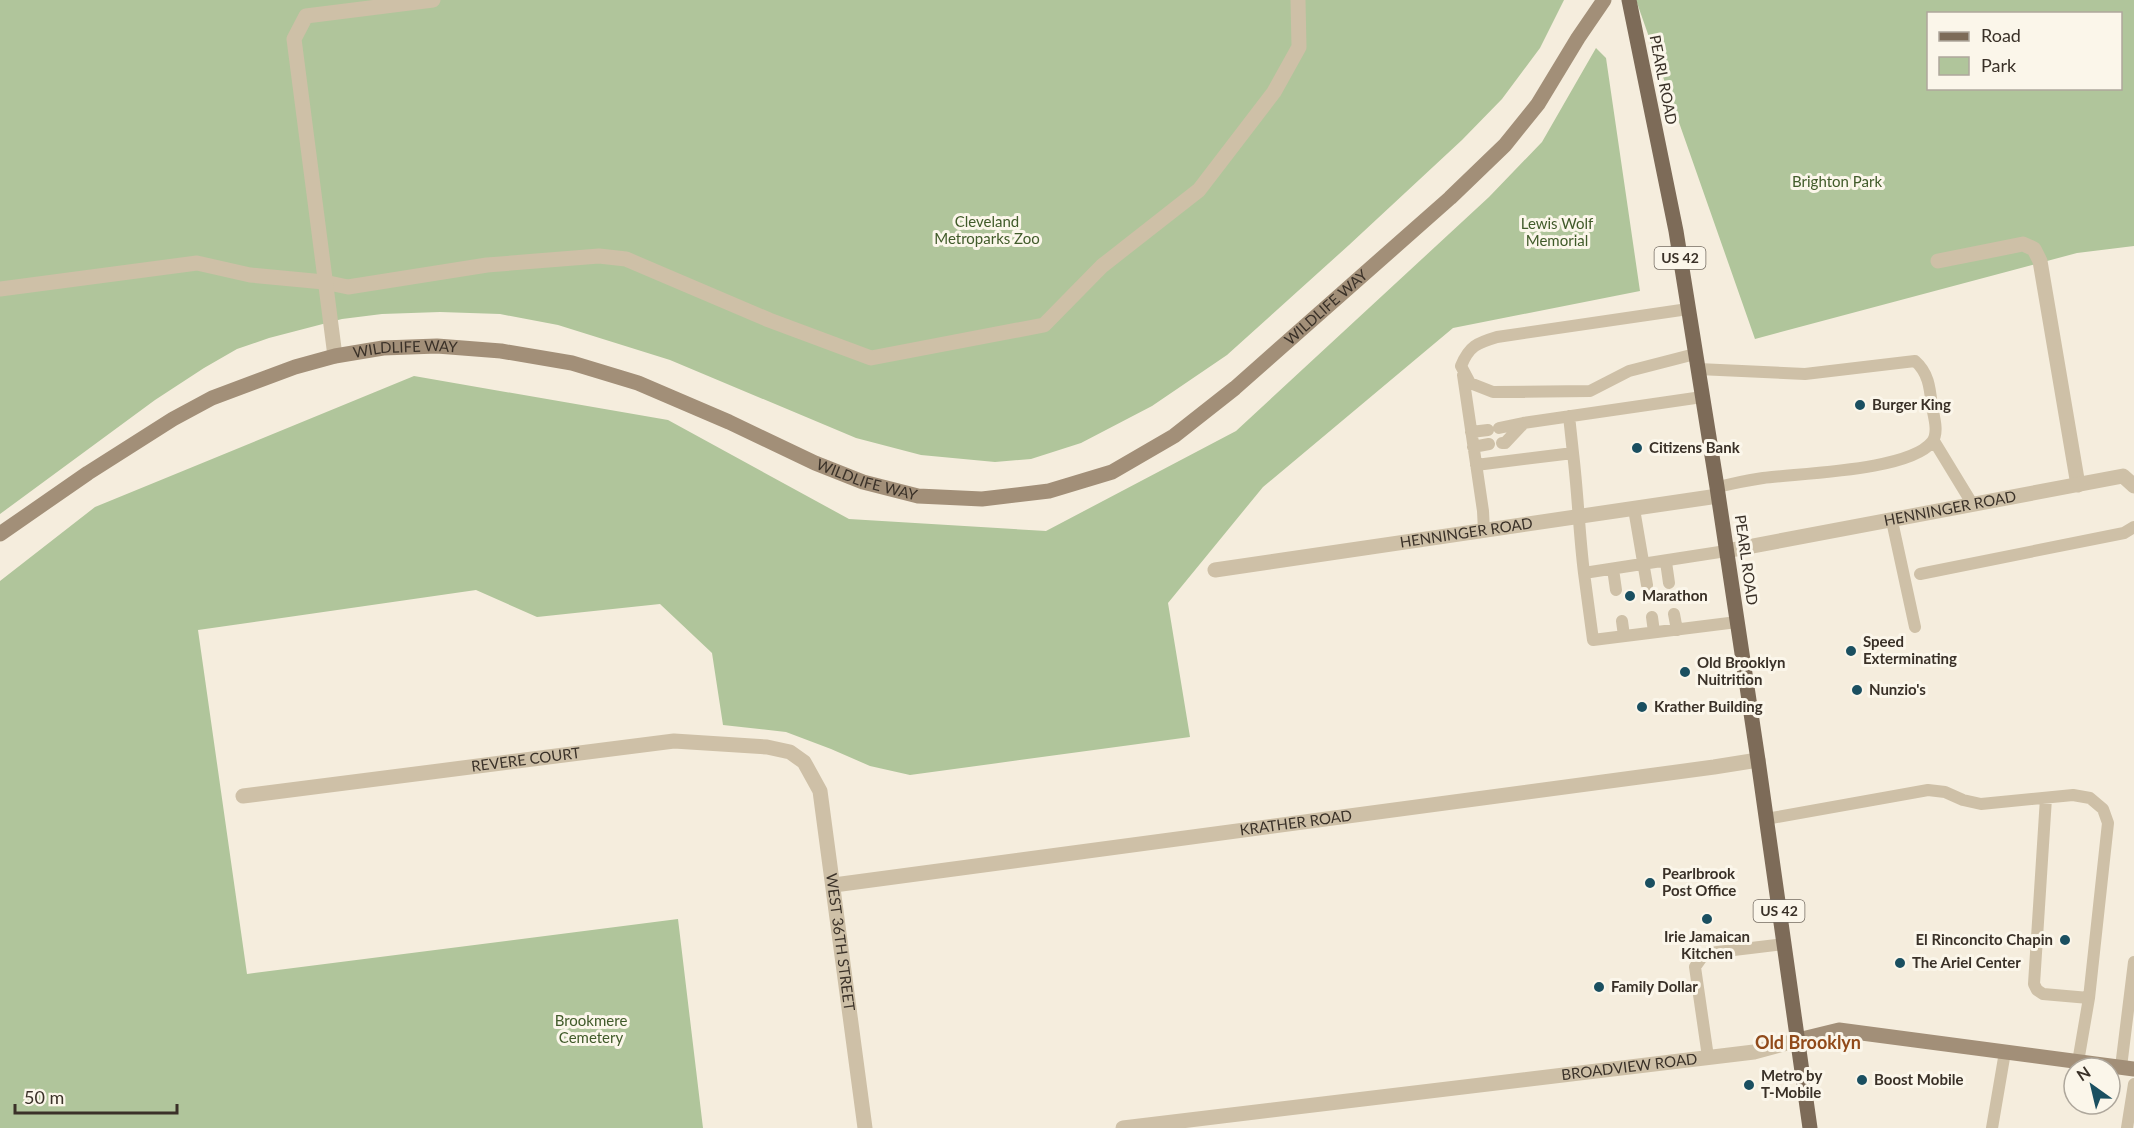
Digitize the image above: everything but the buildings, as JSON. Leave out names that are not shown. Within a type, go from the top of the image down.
[{"type":"main road","name":"PEARL ROAD","points":[[1629,0],[1676,231],[1718,491],[1810,1128]]},
{"type":"street","points":[[335,356],[294,39],[306,16],[433,0]]},
{"type":"street","points":[[0,289],[197,263],[250,275],[324,282],[348,287],[487,265],[598,256],[626,259],[769,320],[871,358],[1044,325],[1102,266],[1199,190],[1274,92],[1299,46],[1298,0]]},
{"type":"street","name":"WILDLIFE WAY","points":[[0,534],[88,472],[173,419],[212,398],[268,376],[335,356],[383,348],[436,346],[501,351],[572,363],[638,383],[729,422],[814,463],[864,482],[918,496],[971,499],[1049,491],[1112,472],[1174,436],[1235,388],[1450,198],[1505,145],[1538,104],[1604,0]]},
{"type":"street","points":[[1938,261],[2023,244],[2034,249],[2040,261],[2078,485]]},
{"type":"street","name":"HENNINGER ROAD","points":[[1726,551],[2123,476],[2134,486]]},
{"type":"street","name":"HENNINGER ROAD","points":[[1215,570],[1634,509],[1718,491]]},
{"type":"street","name":"REVERE COURT","points":[[243,796],[674,741],[767,747],[790,752],[804,762]]},
{"type":"street","name":"KRATHER ROAD","points":[[834,885],[1691,771],[1758,760]]},
{"type":"street","name":"WEST 36TH STREET","points":[[804,762],[820,791],[865,1128]]},
{"type":"street","name":"BROADVIEW ROAD","points":[[1123,1128],[1754,1052],[1839,1030],[2062,1060]]},
{"type":"lane","points":[[1484,531],[1461,366],[1466,354],[1478,343],[1497,337],[1688,309]]},
{"type":"lane","points":[[1461,366],[1470,383],[1493,392],[1590,392],[1629,371],[1697,362],[1805,374],[1916,360],[1924,368],[1928,378],[1936,428],[1934,441],[1921,453],[1882,465],[1760,478],[1718,491]]},
{"type":"lane","points":[[1471,432],[1702,397]]},
{"type":"lane","points":[[1569,416],[1578,497],[1577,517],[1593,640],[1737,622]]},
{"type":"lane","points":[[1473,447],[1505,443],[1524,423]]},
{"type":"lane","points":[[1934,441],[1973,505]]},
{"type":"lane","points":[[1476,465],[1573,453]]},
{"type":"lane","points":[[1634,509],[1647,585]]},
{"type":"lane","points":[[1893,521],[1915,627]]},
{"type":"lane","points":[[1920,574],[2124,533],[2134,527]]},
{"type":"lane","points":[[1584,573],[1726,551]]},
{"type":"lane","points":[[1666,561],[1669,583]]},
{"type":"lane","points":[[1613,570],[1616,590]]},
{"type":"lane","points":[[1674,614],[1677,630]]},
{"type":"lane","points":[[1652,617],[1654,632]]},
{"type":"lane","points":[[1622,621],[1624,636]]},
{"type":"lane","points":[[1766,819],[1928,790],[1945,792],[1963,800],[1981,804],[2073,795],[2090,798],[2103,809],[2108,823],[2089,998],[2079,1056]]},
{"type":"lane","points":[[2046,798],[2034,984],[2043,994],[2089,998]]},
{"type":"lane","points":[[1708,1057],[1695,967],[1702,957],[1709,953],[1784,944]]},
{"type":"lane","points":[[2128,1069],[2134,962]]},
{"type":"lane","points":[[1992,1128],[2005,1052]]},
{"type":"lane","points":[[2127,1128],[2134,1084]]},
{"type":"green space","name":"Cleveland Metroparks Zoo","points":[[0,0],[1564,0],[1540,48],[1502,99],[1462,140],[1349,245],[1227,355],[1152,406],[1081,443],[1031,459],[995,462],[921,455],[856,438],[670,360],[558,325],[500,314],[440,312],[382,314],[342,319],[237,349],[155,400],[0,514]]},
{"type":"green space","name":"Brighton Park","points":[[1636,0],[2134,0],[2134,246],[2077,253],[1755,339]]},
{"type":"green space","points":[[1596,48],[1606,58],[1640,291],[1453,328],[1263,487],[1168,603],[1190,737],[910,775],[870,766],[786,732],[723,725],[712,653],[660,604],[537,617],[476,590],[198,630],[247,974],[678,919],[703,1128],[0,1128],[0,581],[95,507],[414,376],[668,420],[849,519],[1046,531],[1236,431],[1489,197],[1542,142]]},
{"type":"place","name":"Burger King","points":[[1860,405]]},
{"type":"place","name":"Citizens Bank","points":[[1637,448]]},
{"type":"place","name":"Marathon","points":[[1630,596]]},
{"type":"place","name":"Speed Exterminating","points":[[1851,651]]},
{"type":"place","name":"Old Brooklyn Nuitrition","points":[[1685,672]]},
{"type":"place","name":"Nunzio's","points":[[1857,690]]},
{"type":"place","name":"Krather Building","points":[[1642,707]]},
{"type":"place","name":"Pearlbrook Post Office","points":[[1650,883]]},
{"type":"place","name":"Irie Jamaican Kitchen","points":[[1707,919]]},
{"type":"place","name":"El Rinconcito Chapin","points":[[2065,940]]},
{"type":"place","name":"The Ariel Center","points":[[1900,963]]},
{"type":"place","name":"Family Dollar","points":[[1599,987]]},
{"type":"place","name":"Boost Mobile","points":[[1862,1080]]},
{"type":"place","name":"Metro by T-Mobile","points":[[1749,1085]]},
{"type":"district","name":"Old Brooklyn","points":[[1808,1043]]},
{"type":"park label","name":"Lewis Wolf Memorial","points":[[1557,232]]},
{"type":"park label","name":"Brookmere Cemetery","points":[[591,1030]]}]
